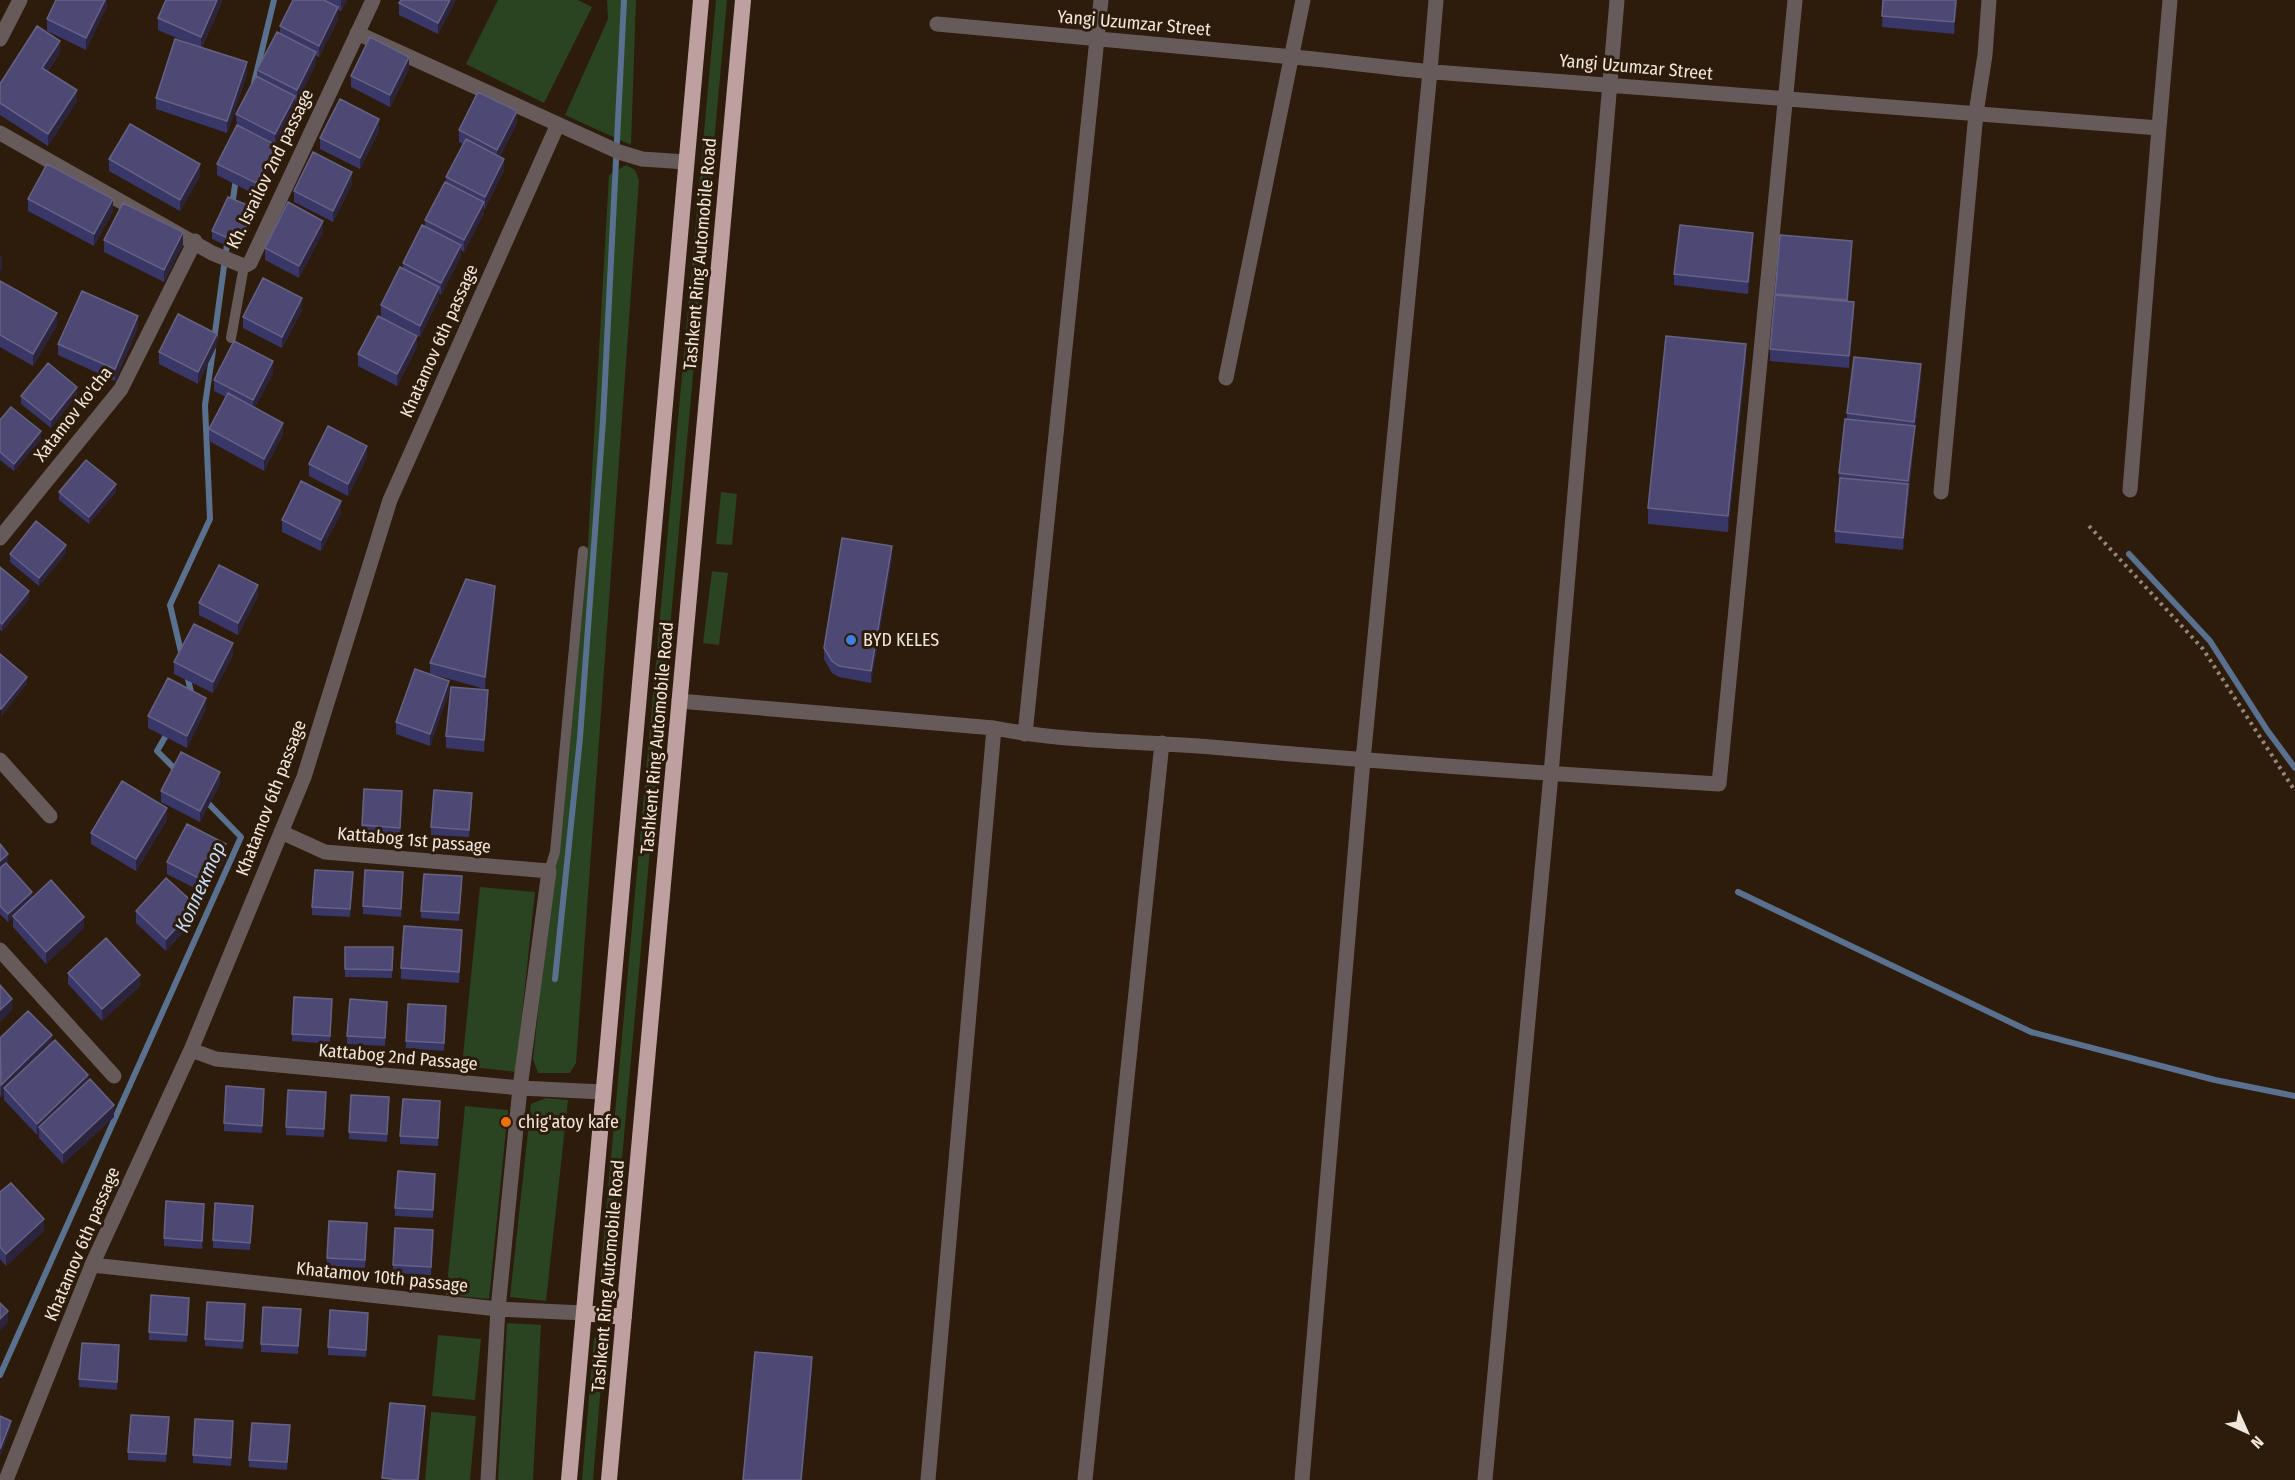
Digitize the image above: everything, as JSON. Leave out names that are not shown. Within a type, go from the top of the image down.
[{"type":"highway","name":"Tashkent Ring Automobile Road","points":[[569,1480],[701,0]]},
{"type":"highway","name":"Tashkent Ring Automobile Road","points":[[609,1480],[743,0]]},
{"type":"highway","points":[[584,1313],[624,1317]]},
{"type":"street","points":[[0,39],[20,0]]},
{"type":"street","name":"Kh. Israilov 2nd passage","points":[[0,133],[213,253],[237,263],[250,262],[373,0]]},
{"type":"street","points":[[1025,734],[1101,0]]},
{"type":"street","points":[[1226,378],[1303,0]]},
{"type":"street","points":[[1302,1480],[1363,760],[1436,0]]},
{"type":"street","points":[[1485,1480],[1551,774],[1617,0]]},
{"type":"street","points":[[680,701],[994,729],[1025,734],[1551,774],[1719,784],[1795,0]]},
{"type":"street","points":[[1941,492],[1976,113],[1985,55],[1989,0]]},
{"type":"street","points":[[2130,490],[2170,0]]},
{"type":"street","name":"Yangi Uzumzar Street","points":[[937,24],[1430,71],[2159,128]]},
{"type":"street","points":[[357,33],[619,152],[642,159],[686,162]]},
{"type":"street","name":"Khatamov 6th passage","points":[[6,1480],[92,1265],[191,1050],[304,777],[390,500],[558,124]]},
{"type":"street","name":"Xatamov ko'cha","points":[[0,538],[121,389],[195,241]]},
{"type":"street","points":[[928,1480],[994,729]]},
{"type":"street","points":[[1085,1480],[1162,743]]},
{"type":"street","points":[[0,760],[50,816]]},
{"type":"street","name":"Kattabog 1st passage","points":[[281,831],[325,852],[549,871]]},
{"type":"street","points":[[488,1480],[498,1309],[520,1088],[549,871]]},
{"type":"street","points":[[0,950],[114,1076]]},
{"type":"street","name":"Kattabog 2nd Passage","points":[[191,1050],[216,1059],[520,1088],[603,1092]]},
{"type":"street","name":"Khatamov 10th passage","points":[[92,1265],[498,1309],[584,1313]]},
{"type":"lane","points":[[231,338],[237,263]]},
{"type":"lane","points":[[549,871],[555,852],[583,551]]},
{"type":"path","points":[[2089,526],[2203,649],[2295,791]]},
{"type":"green space","points":[[498,0],[578,0],[592,7],[544,103],[466,64]]},
{"type":"green space","points":[[607,0],[636,0],[631,145],[565,115],[608,19]]},
{"type":"green space","points":[[716,0],[727,0],[611,1280],[600,1279]]},
{"type":"green space","points":[[626,165],[635,170],[639,180],[576,1063],[570,1073],[538,1073],[533,1059],[588,544],[609,175]]},
{"type":"green space","points":[[721,492],[737,494],[732,545],[716,544]]},
{"type":"green space","points":[[712,571],[728,573],[719,645],[703,643]]},
{"type":"green space","points":[[480,887],[535,892],[516,1072],[462,1066]]},
{"type":"green space","points":[[546,1098],[568,1100],[546,1301],[510,1297],[531,1104]]},
{"type":"green space","points":[[465,1106],[508,1110],[489,1299],[446,1295]]},
{"type":"green space","points":[[507,1323],[541,1325],[533,1480],[498,1480]]},
{"type":"green space","points":[[438,1335],[481,1339],[475,1400],[432,1396]]},
{"type":"green space","points":[[594,1338],[605,1338],[593,1480],[582,1480]]},
{"type":"green space","points":[[431,1412],[476,1416],[470,1480],[425,1480]]},
{"type":"building","points":[[56,0],[105,0],[86,38],[47,19]]},
{"type":"building","points":[[166,0],[217,0],[201,37],[158,18]]},
{"type":"building","points":[[293,0],[324,0],[338,7],[319,46],[280,26]]},
{"type":"building","points":[[401,0],[450,0],[438,23],[399,3]]},
{"type":"building","points":[[1883,0],[1956,0],[1954,22],[1882,16]]},
{"type":"building","points":[[37,26],[60,41],[42,68],[77,90],[48,134],[0,103],[0,84]]},
{"type":"building","points":[[277,32],[316,52],[297,90],[257,70]]},
{"type":"building","points":[[370,37],[409,57],[390,95],[351,76]]},
{"type":"building","points":[[175,39],[247,62],[227,121],[156,98]]},
{"type":"building","points":[[256,76],[295,96],[275,134],[236,114]]},
{"type":"building","points":[[478,92],[517,111],[497,150],[459,130]]},
{"type":"building","points":[[340,99],[379,119],[360,158],[320,138]]},
{"type":"building","points":[[130,124],[200,164],[180,200],[109,159]]},
{"type":"building","points":[[237,125],[276,145],[256,183],[217,164]]},
{"type":"building","points":[[466,139],[504,159],[485,197],[446,177]]},
{"type":"building","points":[[313,152],[352,172],[333,211],[294,191]]},
{"type":"building","points":[[47,164],[113,199],[94,234],[28,199]]},
{"type":"building","points":[[445,182],[484,202],[464,240],[425,220]]},
{"type":"building","points":[[228,197],[254,208],[239,243],[212,231]]},
{"type":"building","points":[[288,202],[323,221],[299,266],[265,248]]},
{"type":"building","points":[[123,203],[183,232],[164,270],[104,240]]},
{"type":"building","points":[[422,225],[461,245],[441,283],[403,263]]},
{"type":"building","points":[[1680,225],[1753,233],[1748,282],[1674,274]]},
{"type":"building","points":[[1780,235],[1852,241],[1847,300],[1775,294]]},
{"type":"building","points":[[400,267],[439,287],[420,326],[381,305]]},
{"type":"building","points":[[263,278],[302,298],[282,337],[243,317]]},
{"type":"building","points":[[0,281],[57,313],[33,354],[0,335]]},
{"type":"building","points":[[82,291],[138,316],[115,369],[58,344]]},
{"type":"building","points":[[1775,295],[1854,302],[1849,356],[1770,349]]},
{"type":"building","points":[[178,314],[217,334],[198,372],[159,352]]},
{"type":"building","points":[[378,316],[417,336],[397,374],[358,354]]},
{"type":"building","points":[[1666,336],[1746,344],[1728,516],[1648,508]]},
{"type":"building","points":[[234,341],[273,361],[253,400],[214,380]]},
{"type":"building","points":[[1854,357],[1921,364],[1914,422],[1847,413]]},
{"type":"building","points":[[48,363],[77,387],[51,420],[21,396]]},
{"type":"building","points":[[228,393],[283,423],[264,459],[209,429]]},
{"type":"building","points":[[11,407],[41,431],[14,464],[0,452],[0,420]]},
{"type":"building","points":[[1845,419],[1915,426],[1908,481],[1839,473]]},
{"type":"building","points":[[328,426],[367,446],[348,484],[309,464]]},
{"type":"building","points":[[86,460],[116,484],[89,517],[59,492]]},
{"type":"building","points":[[1840,478],[1908,484],[1903,538],[1835,531]]},
{"type":"building","points":[[301,481],[341,501],[321,540],[282,520]]},
{"type":"building","points":[[36,521],[66,545],[39,578],[10,554]]},
{"type":"building","points":[[842,538],[892,546],[871,671],[839,666],[832,661],[824,648]]},
{"type":"building","points":[[219,565],[258,585],[238,623],[199,603]]},
{"type":"building","points":[[0,567],[29,591],[2,624],[0,622]]},
{"type":"building","points":[[466,579],[495,586],[485,677],[430,663]]},
{"type":"building","points":[[194,624],[233,643],[213,682],[174,662]]},
{"type":"building","points":[[0,654],[27,677],[1,709],[0,709]]},
{"type":"building","points":[[415,669],[449,681],[430,734],[396,722]]},
{"type":"building","points":[[168,678],[206,698],[187,736],[148,716]]},
{"type":"building","points":[[451,687],[488,690],[484,740],[446,736]]},
{"type":"building","points":[[181,752],[220,772],[200,811],[161,791]]},
{"type":"building","points":[[122,781],[167,808],[136,859],[91,833]]},
{"type":"building","points":[[364,789],[402,791],[400,828],[362,825]]},
{"type":"building","points":[[434,790],[472,793],[469,830],[431,827]]},
{"type":"building","points":[[187,824],[226,844],[206,882],[167,862]]},
{"type":"building","points":[[0,844],[8,854],[0,861]]},
{"type":"building","points":[[6,863],[32,892],[8,914],[0,906],[0,868]]},
{"type":"building","points":[[315,870],[353,872],[350,909],[312,907]]},
{"type":"building","points":[[365,870],[403,872],[401,909],[363,906]]},
{"type":"building","points":[[424,874],[462,876],[459,913],[421,911]]},
{"type":"building","points":[[166,878],[197,906],[166,939],[136,911]]},
{"type":"building","points":[[51,880],[84,917],[46,952],[13,916]]},
{"type":"building","points":[[404,926],[462,930],[459,972],[401,968]]},
{"type":"building","points":[[106,938],[140,975],[102,1009],[68,973]]},
{"type":"building","points":[[345,947],[393,947],[392,970],[345,969]]},
{"type":"building","points":[[0,985],[12,999],[0,1010]]},
{"type":"building","points":[[294,997],[332,999],[330,1036],[292,1034]]},
{"type":"building","points":[[350,999],[387,1002],[385,1038],[347,1036]]},
{"type":"building","points":[[408,1004],[446,1006],[444,1043],[406,1041]]},
{"type":"building","points":[[28,1011],[52,1035],[1,1085],[0,1038]]},
{"type":"building","points":[[55,1040],[88,1075],[37,1124],[4,1088]]},
{"type":"building","points":[[90,1079],[114,1105],[63,1153],[39,1127]]},
{"type":"building","points":[[226,1086],[264,1089],[262,1126],[224,1123]]},
{"type":"building","points":[[288,1090],[326,1092],[324,1129],[286,1127]]},
{"type":"building","points":[[351,1095],[389,1097],[387,1134],[349,1132]]},
{"type":"building","points":[[403,1099],[440,1101],[438,1138],[400,1136]]},
{"type":"building","points":[[398,1171],[435,1174],[433,1210],[395,1208]]},
{"type":"building","points":[[11,1183],[44,1219],[6,1254],[0,1247],[0,1192]]},
{"type":"building","points":[[166,1201],[204,1204],[202,1241],[164,1238]]},
{"type":"building","points":[[215,1203],[253,1206],[250,1243],[213,1240]]},
{"type":"building","points":[[329,1221],[367,1223],[365,1260],[327,1258]]},
{"type":"building","points":[[395,1228],[433,1230],[431,1267],[393,1265]]},
{"type":"building","points":[[151,1295],[189,1298],[187,1335],[149,1332]]},
{"type":"building","points":[[207,1302],[245,1304],[243,1341],[205,1339]]},
{"type":"building","points":[[0,1303],[8,1311],[0,1319]]},
{"type":"building","points":[[263,1307],[301,1309],[298,1346],[261,1344]]},
{"type":"building","points":[[330,1310],[368,1313],[366,1350],[328,1347]]},
{"type":"building","points":[[82,1343],[119,1345],[117,1382],[79,1379]]},
{"type":"building","points":[[755,1352],[812,1357],[801,1480],[743,1480]]},
{"type":"building","points":[[390,1403],[425,1406],[418,1480],[382,1478]]},
{"type":"building","points":[[131,1415],[169,1417],[166,1454],[128,1452]]},
{"type":"building","points":[[0,1416],[11,1421],[0,1449]]},
{"type":"building","points":[[195,1419],[233,1421],[231,1458],[193,1455]]},
{"type":"building","points":[[252,1423],[290,1425],[287,1462],[249,1460]]},
{"type":"waterway","name":"Коллектор","points":[[254,83],[274,0]]},
{"type":"waterway","points":[[555,979],[580,738],[603,421],[624,0]]},
{"type":"waterway","name":"Коллектор","points":[[232,206],[236,178]]},
{"type":"waterway","name":"Коллектор","points":[[214,340],[228,237]]},
{"type":"waterway","name":"Коллектор","points":[[182,656],[170,605],[210,519],[205,405],[213,350]]},
{"type":"waterway","points":[[2129,554],[2210,641],[2267,730],[2295,768]]},
{"type":"waterway","name":"Коллектор","points":[[187,675],[191,692],[188,697]]},
{"type":"waterway","name":"Коллектор","points":[[168,732],[157,751],[179,773]]},
{"type":"waterway","name":"Коллектор","points":[[0,1375],[241,837],[205,800]]},
{"type":"waterway","points":[[1738,892],[2031,1032],[2215,1080],[2295,1096]]},
{"type":"place","name":"BYD KELES","points":[[851,640]]},
{"type":"place","name":"chig'atoy kafe","points":[[506,1122]]}]
